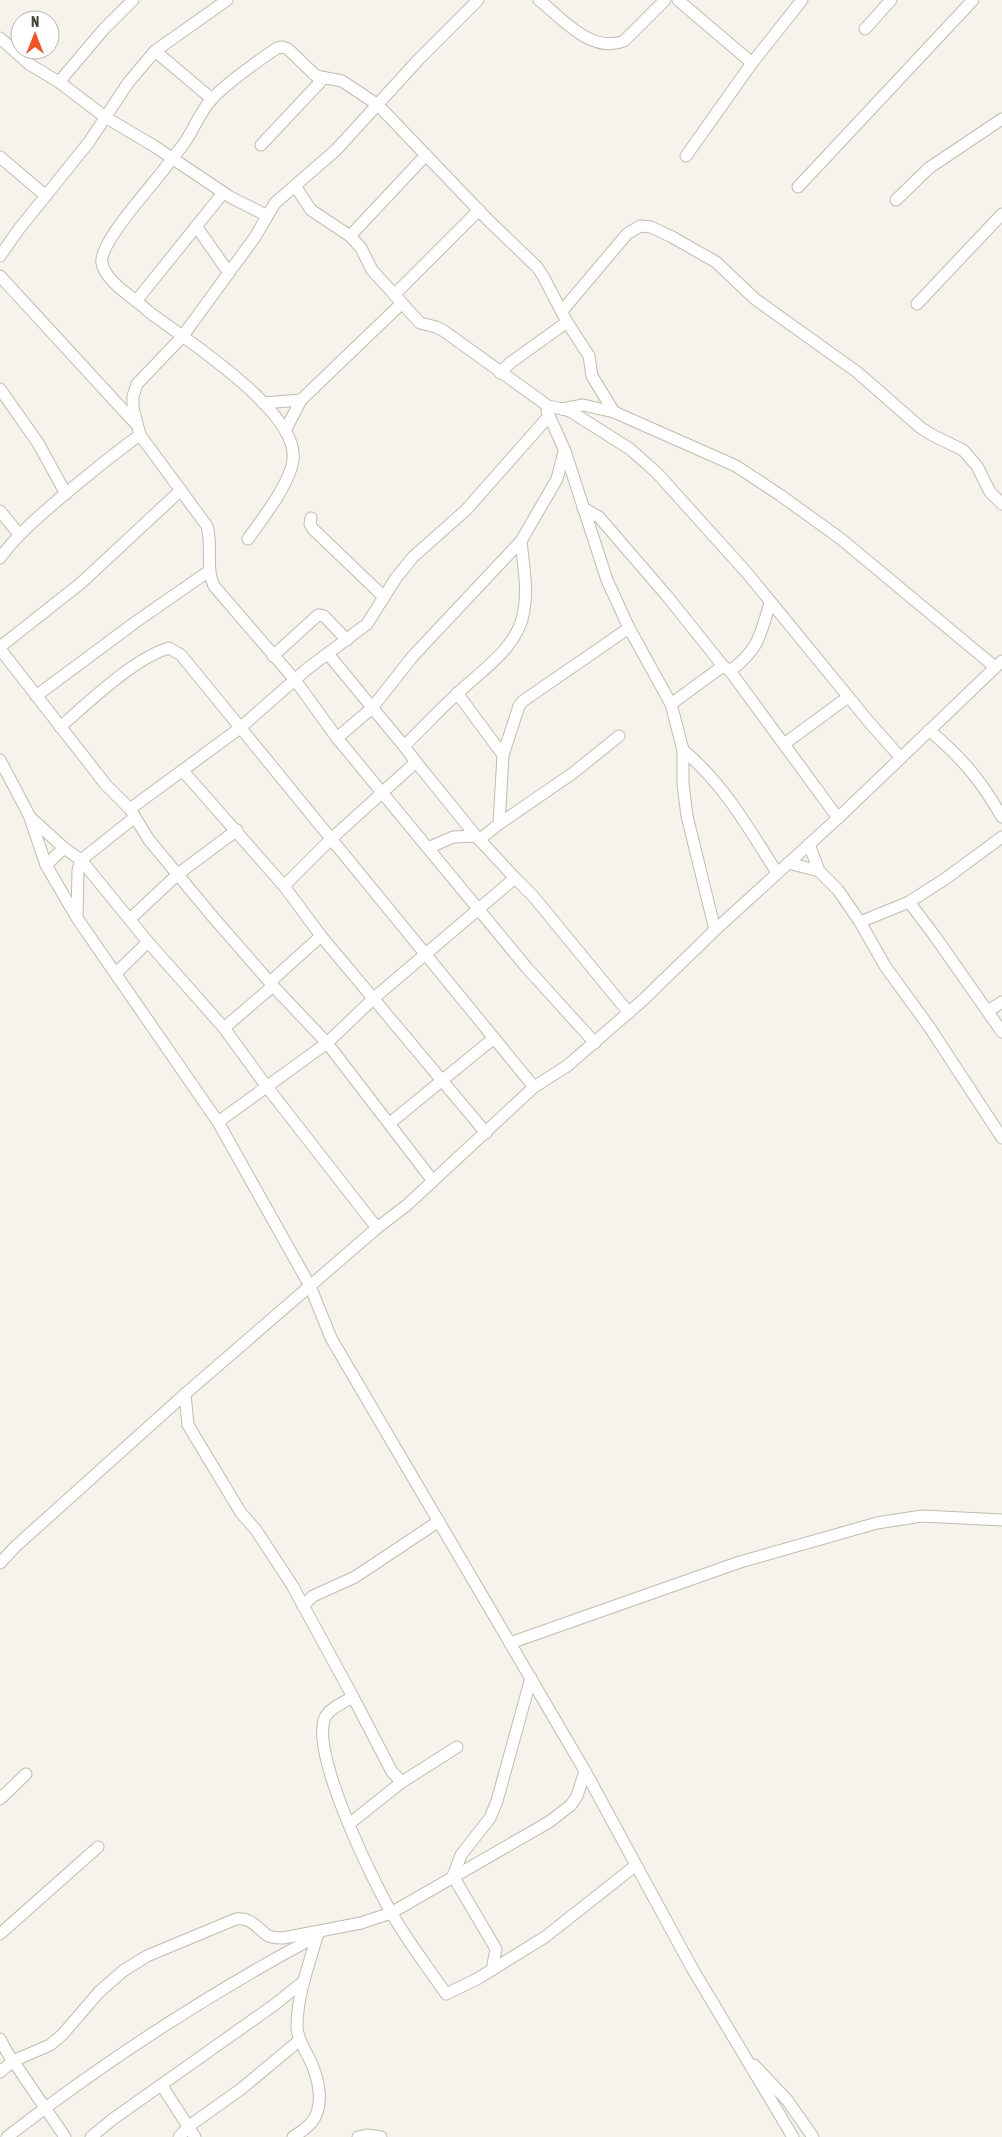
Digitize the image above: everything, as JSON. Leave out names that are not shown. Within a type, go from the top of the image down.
[{"type":"street","points":[[59,82],[104,29],[133,0]]},
{"type":"street","points":[[0,256],[89,142],[128,83],[155,51],[227,0]]},
{"type":"street","points":[[138,430],[133,408],[133,396],[137,384],[182,337],[255,237],[275,202],[336,150],[432,46],[478,0]]},
{"type":"street","points":[[539,0],[585,37],[605,45],[624,41],[665,0]]},
{"type":"street","points":[[678,0],[752,63]]},
{"type":"street","points":[[686,156],[752,63],[802,0]]},
{"type":"street","points":[[865,29],[891,0]]},
{"type":"street","points":[[798,187],[973,0]]},
{"type":"street","points":[[0,38],[29,64],[59,82],[105,117],[137,135],[223,193],[266,216]]},
{"type":"street","points":[[248,539],[289,477],[292,469],[293,448],[286,429],[263,403],[229,371],[117,286],[106,273],[102,263],[102,254],[132,209],[172,159],[212,99],[270,53],[283,46],[294,53],[314,74],[342,81],[378,105],[537,267],[544,276],[567,322],[589,356],[592,376],[614,412]]},
{"type":"street","points":[[155,51],[212,99]]},
{"type":"street","points":[[261,146],[324,78]]},
{"type":"street","points":[[896,200],[929,168],[1002,119]]},
{"type":"street","points":[[350,236],[426,155]]},
{"type":"street","points":[[0,157],[46,196]]},
{"type":"street","points":[[295,186],[311,210],[350,236],[361,248],[372,270],[397,300],[420,323],[444,331],[543,402],[553,408],[570,411],[618,441],[643,460],[694,513],[901,758]]},
{"type":"street","points":[[137,300],[223,193]]},
{"type":"street","points":[[286,429],[301,400],[397,300],[479,210]]},
{"type":"street","points":[[917,304],[1002,214]]},
{"type":"street","points":[[196,226],[229,273]]},
{"type":"street","points":[[562,311],[627,234],[640,226],[651,227],[716,262],[755,299],[857,372],[921,428],[962,450],[977,466],[990,492],[1002,504]]},
{"type":"street","points":[[0,276],[138,430],[207,526],[210,549],[208,571],[214,586],[295,680],[336,738],[479,908],[550,996],[595,1043]]},
{"type":"street","points":[[500,373],[567,322]]},
{"type":"street","points":[[0,389],[38,443],[66,494]]},
{"type":"street","points":[[263,403],[301,400]]},
{"type":"street","points":[[543,402],[565,451],[603,569],[629,628],[671,704],[683,750],[683,784],[687,816],[715,930]]},
{"type":"street","points":[[0,1563],[40,1524],[185,1394],[377,1228],[407,1205],[534,1087],[567,1066],[629,1013],[715,930],[838,818],[999,664],[841,539],[736,466],[614,412],[583,405],[562,409]]},
{"type":"street","points":[[77,918],[78,870],[81,860],[183,771],[240,728],[295,680],[367,624],[396,578],[414,557],[466,510],[549,416]]},
{"type":"street","points":[[0,558],[18,534],[138,430]]},
{"type":"street","points":[[336,738],[372,708],[414,656],[521,541],[557,479],[565,451]]},
{"type":"street","points":[[181,490],[81,583],[0,648],[106,786],[132,814],[178,874],[272,984],[328,1043],[433,1181]]},
{"type":"street","points":[[583,508],[599,517],[667,596],[726,668],[838,818]]},
{"type":"street","points":[[0,512],[18,534]]},
{"type":"street","points":[[310,518],[310,524],[313,529],[384,597]]},
{"type":"street","points":[[404,746],[457,693],[502,653],[520,627],[525,596],[521,541]]},
{"type":"street","points":[[36,696],[208,571]]},
{"type":"street","points":[[671,704],[726,668],[744,660],[756,644],[770,602]]},
{"type":"street","points":[[274,656],[318,615],[324,616],[347,640]]},
{"type":"street","points":[[499,824],[503,754],[519,706],[523,700],[629,628]]},
{"type":"street","points":[[60,727],[113,682],[159,651],[169,648],[180,655],[534,1087]]},
{"type":"street","points":[[328,654],[478,838],[545,909],[629,1013]]},
{"type":"street","points":[[457,693],[503,754]]},
{"type":"street","points":[[784,744],[848,697]]},
{"type":"street","points":[[928,730],[969,766],[987,791],[1002,817]]},
{"type":"street","points":[[428,848],[453,838],[478,838],[572,772],[619,736]]},
{"type":"street","points":[[683,750],[703,768],[728,799],[777,873]]},
{"type":"street","points":[[0,760],[29,815],[46,865],[77,918],[218,1122],[310,1286],[331,1338],[585,1771],[635,1866],[793,2137]]},
{"type":"street","points":[[284,886],[330,840],[416,762]]},
{"type":"street","points":[[183,771],[284,886],[321,936],[486,1132]]},
{"type":"street","points":[[29,815],[64,848],[81,860],[148,942],[224,1028],[267,1088],[377,1228]]},
{"type":"street","points":[[130,919],[178,874],[236,830]]},
{"type":"street","points":[[860,922],[909,902],[945,879],[1002,837]]},
{"type":"street","points":[[809,844],[819,871],[838,890],[860,922],[885,966],[930,1028],[1002,1138]]},
{"type":"street","points":[[46,865],[64,848]]},
{"type":"street","points":[[788,864],[819,871]]},
{"type":"street","points":[[218,1122],[328,1043],[374,998],[425,953],[515,878]]},
{"type":"street","points":[[909,902],[1002,1032]]},
{"type":"street","points":[[224,1028],[321,936]]},
{"type":"street","points":[[116,973],[148,942]]},
{"type":"street","points":[[988,1011],[1002,1002]]},
{"type":"street","points":[[390,1123],[494,1038]]},
{"type":"street","points":[[185,1394],[188,1425],[241,1513],[256,1530],[303,1606],[392,1772],[402,1782]]},
{"type":"street","points":[[510,1643],[732,1565],[877,1523],[922,1516],[1002,1520]]},
{"type":"street","points":[[303,1606],[313,1596],[355,1576],[440,1521]]},
{"type":"street","points":[[492,1970],[496,1949],[453,1876],[460,1855],[490,1818],[498,1800],[531,1678]]},
{"type":"street","points":[[353,1697],[330,1710],[324,1719],[323,1730],[327,1764],[349,1824],[391,1912],[446,1994],[492,1970],[544,1937],[635,1866]]},
{"type":"street","points":[[349,1824],[402,1782],[457,1747]]},
{"type":"street","points":[[0,2072],[13,2061],[50,2045],[62,2036],[99,1992],[123,1971],[147,1956],[242,1918],[252,1922],[271,1938],[283,1938],[319,1933],[391,1912],[549,1822],[571,1805],[577,1796],[585,1771]]},
{"type":"street","points":[[0,1799],[26,1774]]},
{"type":"street","points":[[0,1934],[98,1847]]},
{"type":"street","points":[[292,2137],[310,2125],[316,2116],[318,2106],[316,2072],[300,2040],[297,2023],[304,1981],[319,1933]]},
{"type":"street","points":[[7,2137],[46,2107],[168,2023],[253,1970],[319,1933]]},
{"type":"street","points":[[91,2137],[113,2118],[162,2086],[274,2006],[304,1981]]},
{"type":"street","points":[[0,2039],[65,2137]]},
{"type":"street","points":[[179,2137],[189,2126],[241,2089],[300,2040]]},
{"type":"street","points":[[745,2057],[767,2077],[787,2100],[812,2137]]},
{"type":"street","points":[[162,2086],[195,2137]]},
{"type":"street","points":[[358,2137],[367,2135],[381,2137]]}]
